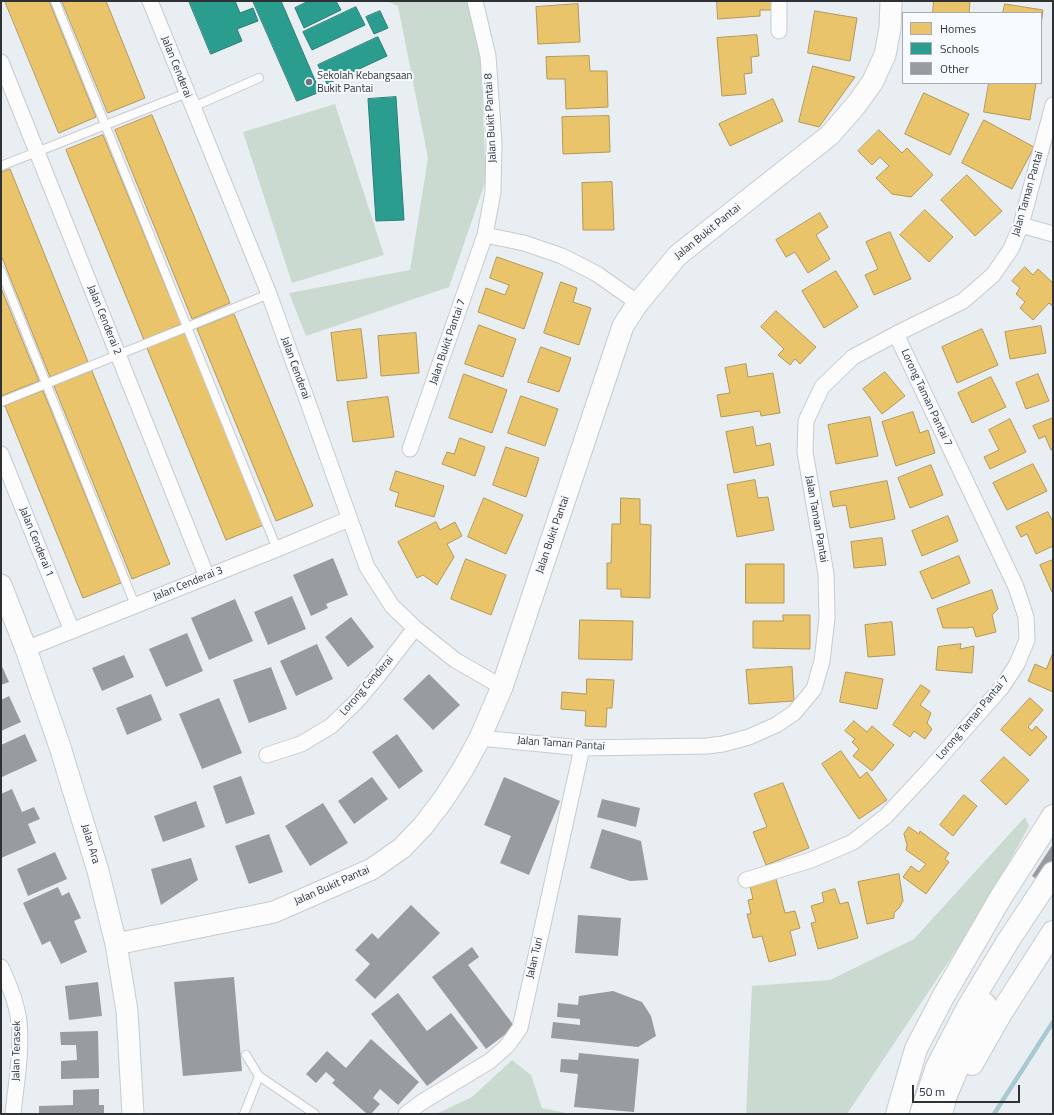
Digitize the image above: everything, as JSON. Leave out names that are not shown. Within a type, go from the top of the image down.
[{"type":"highway","points":[[896,1114],[916,1049],[943,997],[1000,897],[1053,816]]},
{"type":"highway","points":[[921,1114],[937,1067],[967,1009],[1008,941],[1053,873]]},
{"type":"highway","points":[[941,1114],[946,1095],[986,1000],[1053,899]]},
{"type":"highway","points":[[949,1114],[957,1092],[1001,1013],[1053,932]]},
{"type":"street","name":"Jalan Cenderai","points":[[150,1],[269,294],[367,567],[392,606],[415,628],[455,660],[502,687]]},
{"type":"street","name":"Jalan Bukit Pantai 8","points":[[475,1],[488,56],[494,143],[493,192],[485,235]]},
{"type":"street","points":[[779,32],[780,1]]},
{"type":"street","name":"Jalan Bukit Pantai","points":[[116,944],[274,912],[372,869],[402,848],[422,826],[443,800],[459,776],[480,738],[502,687],[623,326],[638,303],[678,255],[830,135],[856,105],[872,83],[885,55],[890,28],[891,1]]},
{"type":"street","name":"Jalan Cenderai 2","points":[[1,62],[207,577]]},
{"type":"street","name":"Jalan Taman Pantai","points":[[480,738],[582,748],[707,746],[723,744],[749,737],[776,724],[794,713],[806,701],[814,689],[822,661],[827,618],[826,574],[805,452],[806,421],[822,387],[853,357],[963,301],[992,275],[1011,249],[1021,225],[1053,105]]},
{"type":"street","points":[[1021,225],[1053,234]]},
{"type":"street","points":[[485,235],[524,243],[562,256],[598,274],[638,303]]},
{"type":"street","name":"Jalan Bukit Pantai 7","points":[[410,449],[485,235]]},
{"type":"street","name":"Lorong Taman Pantai 7","points":[[746,880],[812,860],[853,842],[886,816],[1002,687],[1017,664],[1027,640],[1026,617],[1016,587],[896,334]]},
{"type":"street","name":"Jalan Cenderai 1","points":[[1,454],[72,631]]},
{"type":"street","name":"Jalan Cenderai 3","points":[[26,649],[350,519]]},
{"type":"street","name":"Jalan Ara","points":[[1,585],[26,649],[60,747],[98,871],[116,944],[127,1011],[133,1114]]},
{"type":"street","name":"Lorong Cenderai","points":[[267,755],[301,744],[331,726],[357,702],[415,628]]},
{"type":"street","name":"Jalan Turi","points":[[406,1114],[422,1102],[490,1061],[507,1046],[520,1028],[582,748]]},
{"type":"street","name":"Jalan Terasek","points":[[1,967],[11,989],[19,1022],[19,1053],[14,1114]]},
{"type":"lane","points":[[55,1],[277,549]]},
{"type":"lane","points":[[193,107],[259,78]]},
{"type":"lane","points":[[1,166],[187,93]]},
{"type":"lane","points":[[1,271],[135,605]]},
{"type":"lane","points":[[1,402],[269,294]]},
{"type":"lane","points":[[246,1055],[258,1076],[315,1114]]},
{"type":"lane","points":[[244,1114],[258,1076]]},
{"type":"shaded area","points":[[386,1],[467,1],[480,49],[486,180],[449,287],[306,336],[289,293],[410,270],[428,158],[398,6]]},
{"type":"shaded area","points":[[335,104],[384,255],[292,283],[243,132]]},
{"type":"shaded area","points":[[1025,817],[1029,826],[981,913],[847,1114],[746,1114],[752,986],[830,980],[914,939]]},
{"type":"shaded area","points":[[512,1060],[531,1075],[542,1108],[571,1114],[436,1114],[472,1097]]},
{"type":"building: Homes","points":[[5,1],[49,1],[96,117],[59,133]]},
{"type":"building: Homes","points":[[62,1],[106,1],[145,98],[108,113]]},
{"type":"building: Homes","points":[[717,1],[772,1],[773,10],[760,10],[760,16],[718,19]]},
{"type":"building: Homes","points":[[934,1],[970,1],[969,12],[933,12]]},
{"type":"building: Homes","points":[[578,4],[580,42],[538,44],[536,7]]},
{"type":"building: Homes","points":[[1005,4],[1043,10],[1042,18],[1042,12],[1003,12]]},
{"type":"building: Homes","points":[[815,11],[857,18],[850,61],[808,53]]},
{"type":"building: Homes","points":[[757,35],[759,56],[751,57],[752,73],[744,74],[746,94],[722,96],[717,38]]},
{"type":"building: Homes","points":[[589,56],[590,71],[607,71],[608,107],[566,109],[565,79],[547,79],[546,57]]},
{"type":"building: Homes","points":[[813,66],[855,77],[819,127],[799,122]]},
{"type":"building: Homes","points":[[989,84],[1036,84],[1030,120],[984,112]]},
{"type":"building: Homes","points":[[924,93],[969,114],[950,155],[905,134]]},
{"type":"building: Homes","points":[[773,99],[783,121],[730,146],[719,124]]},
{"type":"building: Homes","points":[[152,115],[230,303],[192,319],[115,130]]},
{"type":"building: Homes","points":[[609,116],[610,152],[563,154],[562,117]]},
{"type":"building: Homes","points":[[984,120],[1034,147],[1012,189],[962,163]]},
{"type":"building: Homes","points":[[879,130],[902,153],[907,148],[933,175],[911,197],[892,194],[876,178],[889,166],[880,157],[872,165],[858,151]]},
{"type":"building: Homes","points":[[103,135],[181,324],[144,340],[66,150]]},
{"type":"building: Homes","points":[[10,169],[88,362],[50,377],[1,255],[1,173]]},
{"type":"building: Homes","points":[[967,175],[1002,211],[975,236],[941,200]]},
{"type":"building: Homes","points":[[612,182],[614,230],[583,230],[582,183]]},
{"type":"building: Homes","points":[[925,210],[953,237],[929,262],[900,235]]},
{"type":"building: Homes","points":[[820,213],[828,227],[816,235],[830,259],[808,273],[795,252],[786,257],[776,240]]},
{"type":"building: Homes","points":[[890,232],[911,279],[874,295],[865,275],[878,269],[866,242]]},
{"type":"building: Homes","points":[[497,257],[543,273],[524,329],[478,312],[486,288],[505,295],[509,285],[490,278]]},
{"type":"building: Homes","points":[[1025,267],[1033,275],[1038,269],[1053,283],[1053,307],[1049,303],[1033,320],[1020,308],[1025,302],[1016,294],[1020,288],[1012,281]]},
{"type":"building: Homes","points":[[836,271],[858,307],[824,328],[802,291]]},
{"type":"building: Homes","points":[[561,282],[577,288],[573,302],[591,308],[579,345],[544,333]]},
{"type":"building: Homes","points":[[1,288],[39,381],[1,396]]},
{"type":"building: Homes","points":[[776,311],[816,347],[800,364],[795,359],[790,365],[778,355],[784,349],[761,327]]},
{"type":"building: Homes","points":[[234,314],[313,506],[276,521],[197,329]]},
{"type":"building: Homes","points":[[479,325],[516,339],[503,377],[465,364]]},
{"type":"building: Homes","points":[[1041,326],[1046,353],[1010,359],[1005,332]]},
{"type":"building: Homes","points":[[361,329],[367,378],[337,381],[331,333]]},
{"type":"building: Homes","points":[[982,329],[998,365],[957,383],[942,347]]},
{"type":"building: Homes","points":[[185,333],[264,525],[226,540],[147,348]]},
{"type":"building: Homes","points":[[416,333],[419,373],[381,376],[378,336]]},
{"type":"building: Homes","points":[[541,347],[571,358],[559,392],[528,382]]},
{"type":"building: Homes","points":[[746,364],[748,377],[773,373],[780,413],[761,416],[760,411],[721,417],[717,395],[730,393],[725,368]]},
{"type":"building: Homes","points":[[92,371],[170,564],[132,579],[54,386]]},
{"type":"building: Homes","points":[[885,372],[905,396],[882,414],[863,389]]},
{"type":"building: Homes","points":[[464,374],[507,390],[492,433],[449,418]]},
{"type":"building: Homes","points":[[1038,374],[1049,401],[1026,409],[1016,383]]},
{"type":"building: Homes","points":[[991,377],[1006,407],[972,423],[958,393]]},
{"type":"building: Homes","points":[[43,391],[121,583],[83,598],[5,406]]},
{"type":"building: Homes","points":[[521,396],[558,409],[545,446],[508,433]]},
{"type":"building: Homes","points":[[388,397],[394,437],[353,442],[347,402]]},
{"type":"building: Homes","points":[[913,412],[920,433],[928,430],[935,453],[896,466],[882,422]]},
{"type":"building: Homes","points":[[870,417],[878,456],[836,464],[828,425]]},
{"type":"building: Homes","points":[[1053,418],[1053,449],[1051,450],[1045,436],[1039,439],[1033,426]]},
{"type":"building: Homes","points":[[1010,419],[1026,452],[990,469],[984,457],[999,450],[989,430]]},
{"type":"building: Homes","points":[[753,427],[756,446],[770,443],[774,465],[734,473],[726,432]]},
{"type":"building: Homes","points":[[460,438],[485,447],[475,476],[442,464],[447,452],[454,454]]},
{"type":"building: Homes","points":[[506,447],[539,458],[526,497],[493,485]]},
{"type":"building: Homes","points":[[1033,464],[1047,491],[1007,510],[993,483]]},
{"type":"building: Homes","points":[[931,465],[943,495],[910,508],[898,478]]},
{"type":"building: Homes","points":[[396,471],[444,486],[434,517],[395,506],[399,493],[390,490]]},
{"type":"building: Homes","points":[[755,480],[758,498],[768,497],[774,530],[737,537],[727,485]]},
{"type":"building: Homes","points":[[887,481],[895,519],[850,528],[846,505],[833,507],[830,492]]},
{"type":"building: Homes","points":[[484,498],[523,515],[506,554],[468,537]]},
{"type":"building: Homes","points":[[621,498],[640,499],[640,524],[651,525],[650,598],[621,597],[621,589],[607,589],[607,563],[611,563],[612,524],[620,524]]},
{"type":"building: Homes","points":[[1048,512],[1053,522],[1053,546],[1036,554],[1027,534],[1021,537],[1016,527]]},
{"type":"building: Homes","points":[[948,516],[958,541],[922,556],[912,531]]},
{"type":"building: Homes","points":[[436,522],[440,530],[455,522],[462,536],[447,544],[454,557],[437,585],[423,575],[417,578],[398,542]]},
{"type":"building: Homes","points":[[882,538],[886,565],[854,568],[851,542]]},
{"type":"building: Homes","points":[[959,556],[970,583],[932,599],[920,572]]},
{"type":"building: Homes","points":[[466,559],[506,575],[491,615],[451,599]]},
{"type":"building: Homes","points":[[1053,560],[1053,591],[1052,592],[1040,565]]},
{"type":"building: Homes","points":[[746,564],[784,564],[784,603],[746,603]]},
{"type":"building: Homes","points":[[992,590],[998,609],[992,615],[996,632],[976,637],[973,627],[943,628],[937,609]]},
{"type":"building: Homes","points":[[783,615],[810,615],[810,649],[753,648],[753,621],[783,621]]},
{"type":"building: Homes","points":[[580,620],[633,621],[632,660],[579,659]]},
{"type":"building: Homes","points":[[892,622],[895,655],[868,657],[865,625]]},
{"type":"building: Homes","points":[[961,644],[960,649],[974,646],[972,673],[936,670],[938,647]]},
{"type":"building: Homes","points":[[1053,653],[1053,692],[1028,681],[1035,664],[1046,669]]},
{"type":"building: Homes","points":[[792,667],[794,701],[749,704],[746,670]]},
{"type":"building: Homes","points":[[846,672],[883,679],[877,709],[840,702]]},
{"type":"building: Homes","points":[[587,679],[614,680],[612,708],[607,708],[606,727],[585,726],[586,711],[561,709],[562,692],[586,694]]},
{"type":"building: Homes","points":[[921,685],[930,691],[920,705],[931,713],[927,723],[932,729],[925,739],[914,731],[910,737],[893,725]]},
{"type":"building: Homes","points":[[1030,698],[1043,710],[1028,727],[1032,731],[1036,726],[1047,737],[1030,756],[1001,730]]},
{"type":"building: Homes","points":[[854,721],[867,732],[872,726],[894,745],[872,771],[853,756],[859,749],[852,742],[855,739],[845,731]]},
{"type":"building: Homes","points":[[841,751],[860,778],[867,772],[887,800],[859,819],[822,764]]},
{"type":"building: Homes","points":[[1004,757],[1029,780],[1006,805],[981,781]]},
{"type":"building: Homes","points":[[783,783],[809,848],[766,865],[753,832],[767,827],[754,794]]},
{"type":"building: Homes","points":[[964,795],[977,806],[953,836],[940,825]]},
{"type":"building: Homes","points":[[909,827],[919,834],[920,831],[949,853],[945,859],[949,862],[926,894],[903,877],[911,866],[919,872],[926,864],[906,850],[907,845],[904,834]]},
{"type":"building: Homes","points":[[899,874],[903,901],[894,913],[894,918],[867,924],[858,882]]},
{"type":"building: Homes","points":[[776,879],[785,913],[795,911],[800,928],[790,931],[796,955],[769,962],[762,936],[753,938],[747,914],[751,914],[748,900],[753,899],[750,886]]},
{"type":"building: Homes","points":[[835,889],[840,904],[848,902],[858,938],[818,949],[811,923],[816,922],[811,906],[824,902],[822,893]]},
{"type":"building: Schools","points":[[189,1],[235,1],[240,13],[253,8],[258,21],[237,29],[242,41],[211,54]]},
{"type":"building: Schools","points":[[253,1],[281,1],[320,92],[297,101]]},
{"type":"building: Schools","points":[[309,1],[336,1],[341,10],[304,28],[295,8]]},
{"type":"building: Schools","points":[[356,7],[365,25],[312,50],[303,32]]},
{"type":"building: Schools","points":[[380,11],[388,28],[374,34],[366,17]]},
{"type":"building: Schools","points":[[378,37],[387,56],[327,84],[318,65]]},
{"type":"building: Schools","points":[[396,97],[404,220],[376,221],[368,99]]},
{"type":"building: Other","points":[[333,558],[348,595],[326,604],[328,608],[311,616],[293,575]]},
{"type":"building: Other","points":[[292,596],[306,629],[268,645],[254,612]]},
{"type":"building: Other","points":[[235,599],[253,641],[209,660],[191,618]]},
{"type":"building: Other","points":[[351,617],[374,647],[348,667],[325,637]]},
{"type":"building: Other","points":[[187,633],[203,671],[166,687],[149,649]]},
{"type":"building: Other","points":[[317,644],[333,679],[296,696],[280,661]]},
{"type":"building: Other","points":[[124,655],[134,677],[102,691],[92,668]]},
{"type":"building: Other","points":[[1,664],[9,682],[1,685]]},
{"type":"building: Other","points":[[271,667],[287,709],[249,723],[233,680]]},
{"type":"building: Other","points":[[429,674],[460,705],[433,730],[403,699]]},
{"type":"building: Other","points":[[151,694],[162,720],[127,735],[116,708]]},
{"type":"building: Other","points":[[9,696],[21,722],[1,731],[1,700]]},
{"type":"building: Other","points":[[219,698],[242,753],[202,769],[179,714]]},
{"type":"building: Other","points":[[25,734],[37,761],[2,777],[1,745]]},
{"type":"building: Other","points":[[397,734],[423,771],[399,789],[372,752]]},
{"type":"building: Other","points":[[241,776],[255,814],[226,824],[213,786]]},
{"type":"building: Other","points":[[372,777],[388,799],[354,824],[338,801]]},
{"type":"building: Other","points":[[504,777],[560,801],[529,875],[500,863],[511,836],[484,825]]},
{"type":"building: Other","points":[[12,789],[22,812],[34,807],[40,819],[28,824],[36,843],[1,858],[1,794]]},
{"type":"building: Other","points":[[602,799],[640,808],[636,827],[597,817]]},
{"type":"building: Other","points":[[196,801],[205,827],[163,842],[154,816]]},
{"type":"building: Other","points":[[323,803],[348,843],[310,866],[285,826]]},
{"type":"building: Other","points":[[602,829],[641,841],[648,880],[630,881],[590,868]]},
{"type":"building: Other","points":[[269,834],[283,872],[249,884],[235,846]]},
{"type":"building: Other","points":[[1053,844],[1053,889],[1032,876]]},
{"type":"building: Other","points":[[55,852],[67,879],[28,896],[17,869]]},
{"type":"building: Other","points":[[191,858],[198,880],[161,905],[151,869]]},
{"type":"building: Other","points":[[58,887],[62,896],[69,892],[81,918],[74,921],[87,952],[61,964],[50,941],[42,945],[23,903]]},
{"type":"building: Other","points":[[411,905],[440,933],[375,999],[355,980],[370,964],[355,950],[372,933],[378,939]]},
{"type":"building: Other","points":[[578,915],[621,918],[618,956],[575,953]]},
{"type":"building: Other","points":[[472,947],[479,957],[468,965],[515,1027],[486,1049],[432,977]]},
{"type":"building: Other","points":[[234,977],[242,1071],[183,1076],[174,982]]},
{"type":"building: Other","points":[[98,982],[102,1016],[69,1020],[65,986]]},
{"type":"building: Other","points":[[613,991],[642,1002],[651,1016],[656,1036],[638,1047],[551,1038],[553,1022],[580,1025],[580,1019],[557,1017],[558,1003],[578,1005],[579,996]]},
{"type":"building: Other","points":[[398,993],[427,1031],[451,1013],[478,1048],[427,1086],[371,1014]]},
{"type":"building: Other","points":[[98,1031],[99,1078],[61,1079],[61,1061],[77,1060],[76,1045],[61,1045],[60,1032]]},
{"type":"building: Other","points":[[371,1039],[419,1082],[398,1105],[380,1089],[373,1098],[380,1104],[371,1114],[367,1114],[332,1083],[335,1080],[326,1072],[316,1083],[306,1074],[327,1051],[346,1068]]},
{"type":"building: Other","points":[[579,1053],[639,1059],[634,1112],[574,1107],[578,1074],[560,1072],[561,1059],[578,1060]]},
{"type":"building: Other","points":[[99,1089],[99,1105],[104,1105],[104,1114],[39,1114],[39,1106],[73,1105],[73,1090]]},
{"type":"waterway","points":[[994,1114],[1053,1022]]},
{"type":"place","name":"Sekolah Kebangsaan Bukit Pantai","points":[[309,82]]}]
